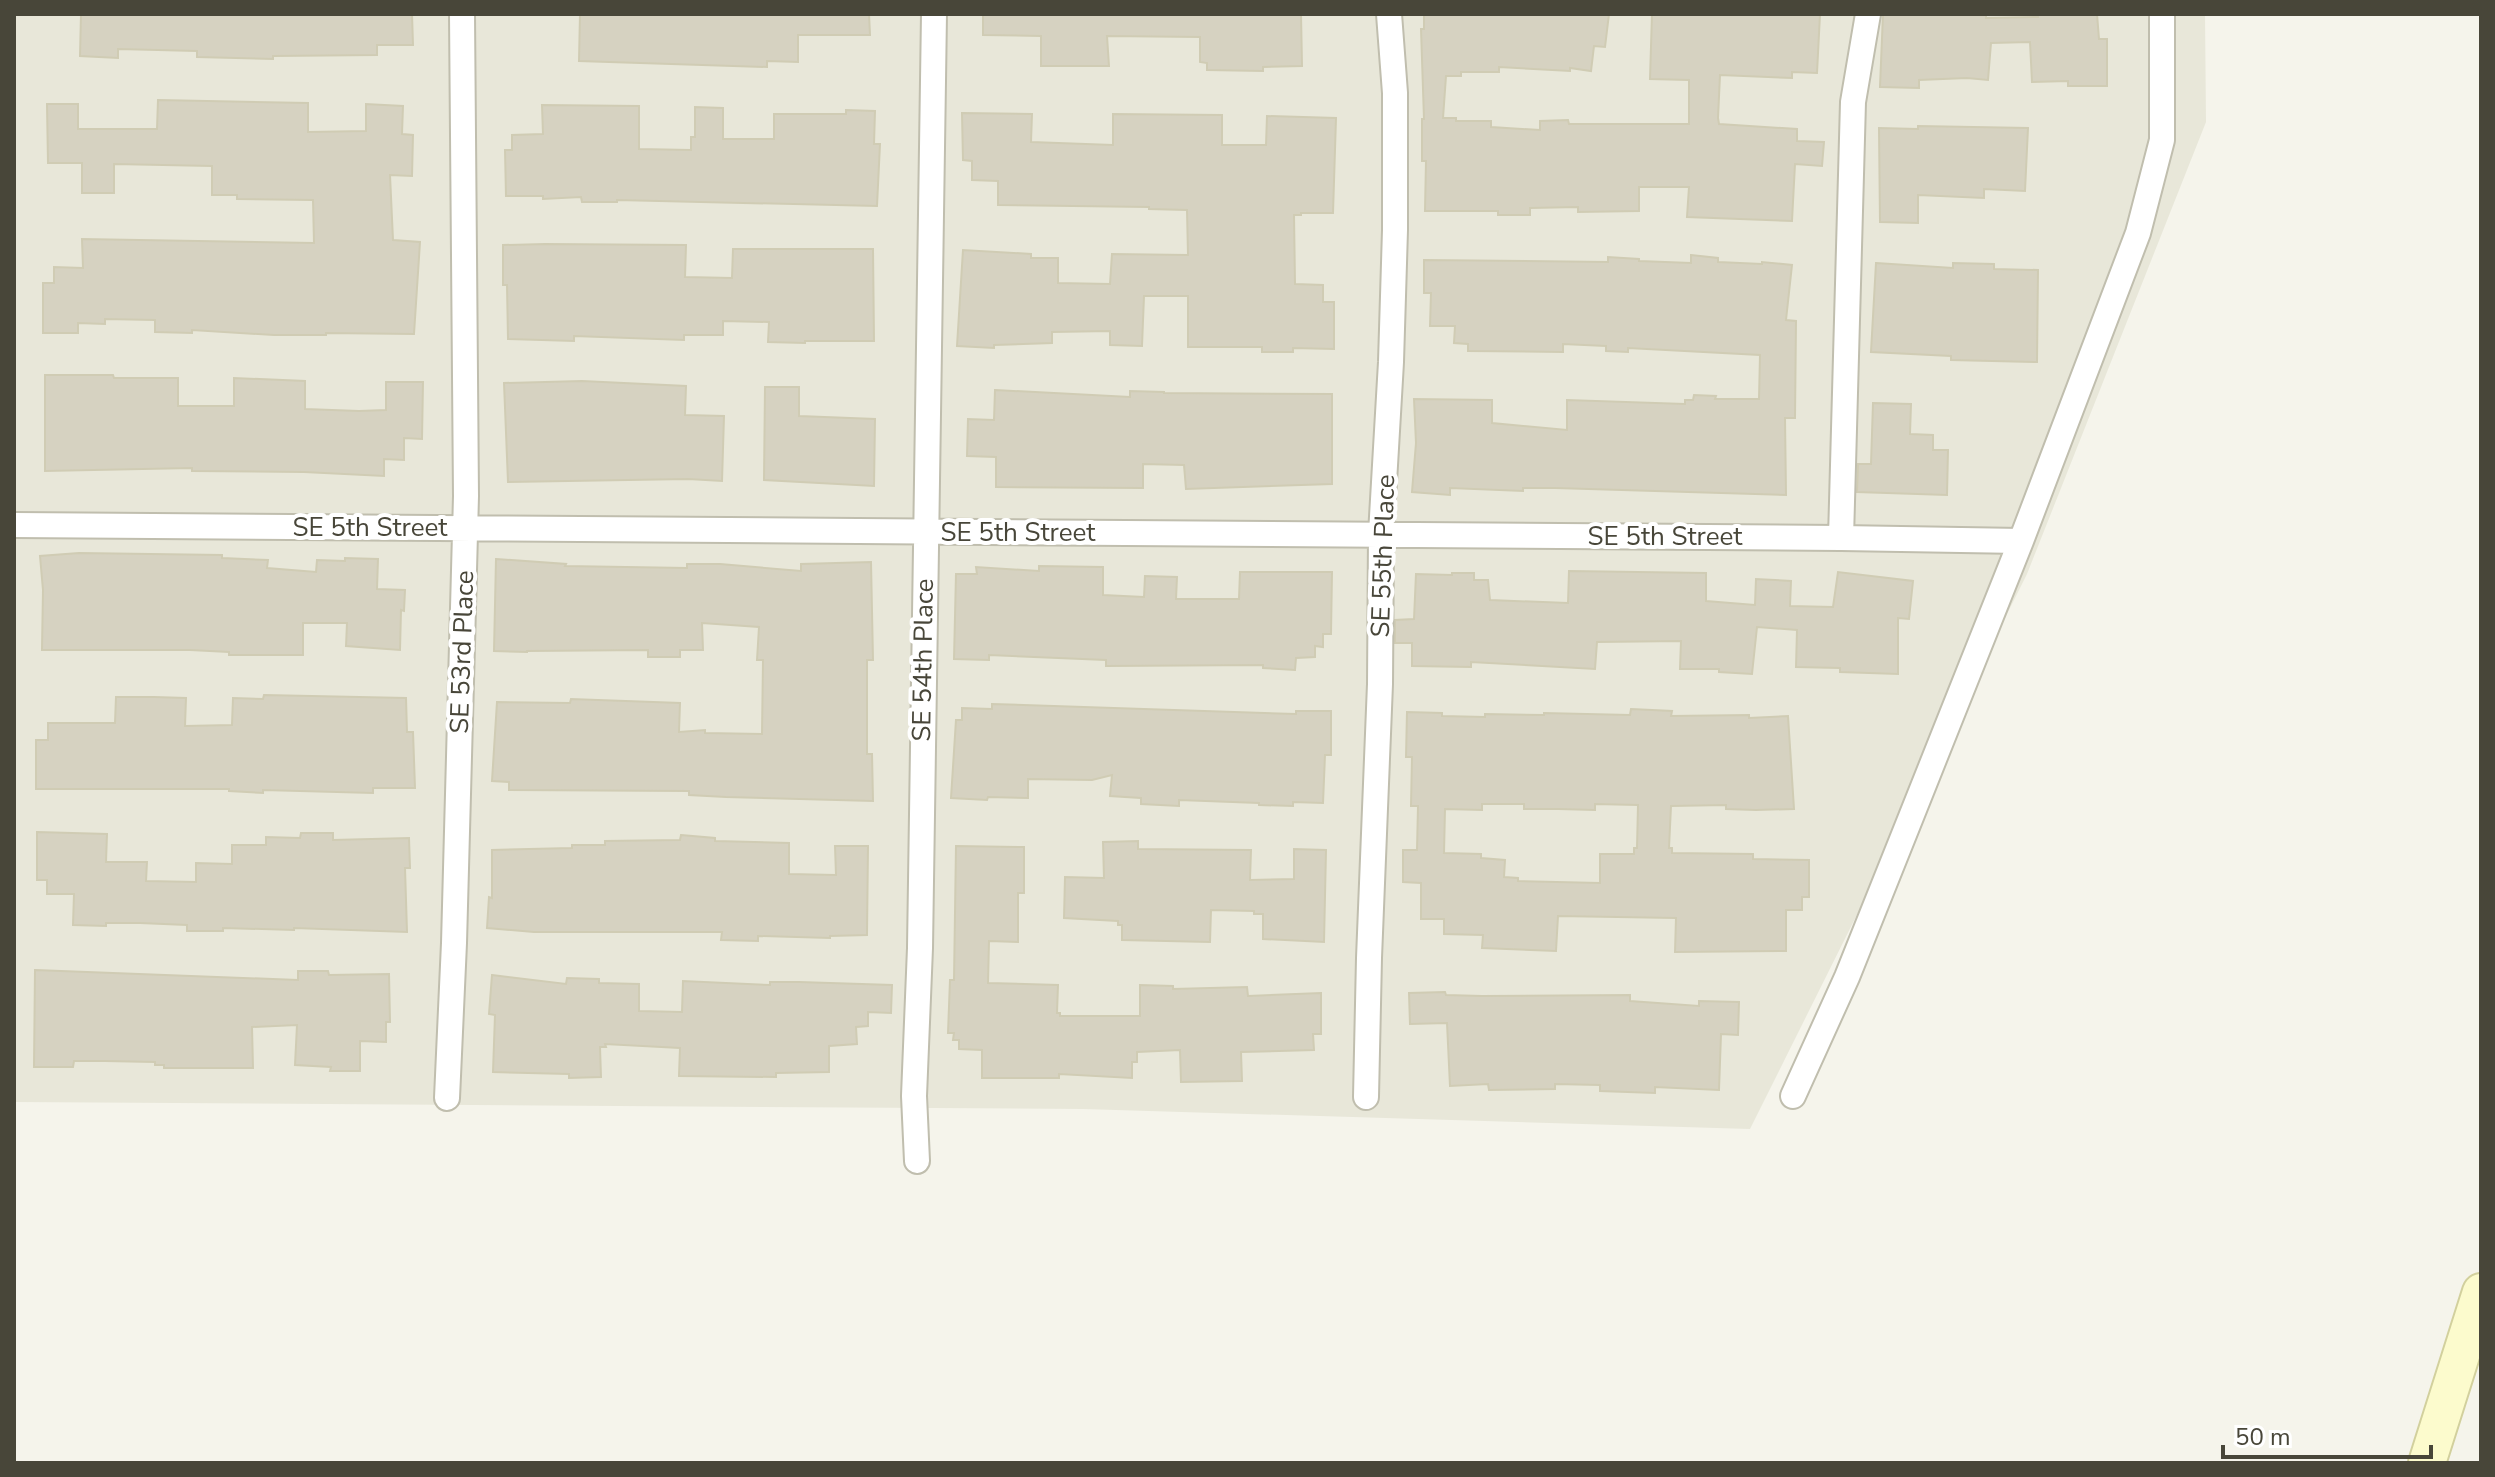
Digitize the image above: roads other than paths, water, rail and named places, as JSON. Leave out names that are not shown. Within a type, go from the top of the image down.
[{"type":"main road","points":[[2427,1463],[2481,1292]]},
{"type":"street","name":"SE 53rd Place","points":[[447,1098],[465,528],[462,14]]},
{"type":"street","name":"SE 54th Place","points":[[917,1161],[914,1096],[920,948],[934,14]]},
{"type":"street","name":"SE 55th Place","points":[[1366,1097],[1379,716],[1381,534],[1395,230],[1395,93],[1389,14]]},
{"type":"street","points":[[1841,538],[1853,102],[1868,14]]},
{"type":"street","points":[[1793,1096],[1847,977],[2021,541],[2138,233],[2162,140],[2162,14]]},
{"type":"street","name":"SE 5th Street","points":[[14,525],[2021,541]]}]
